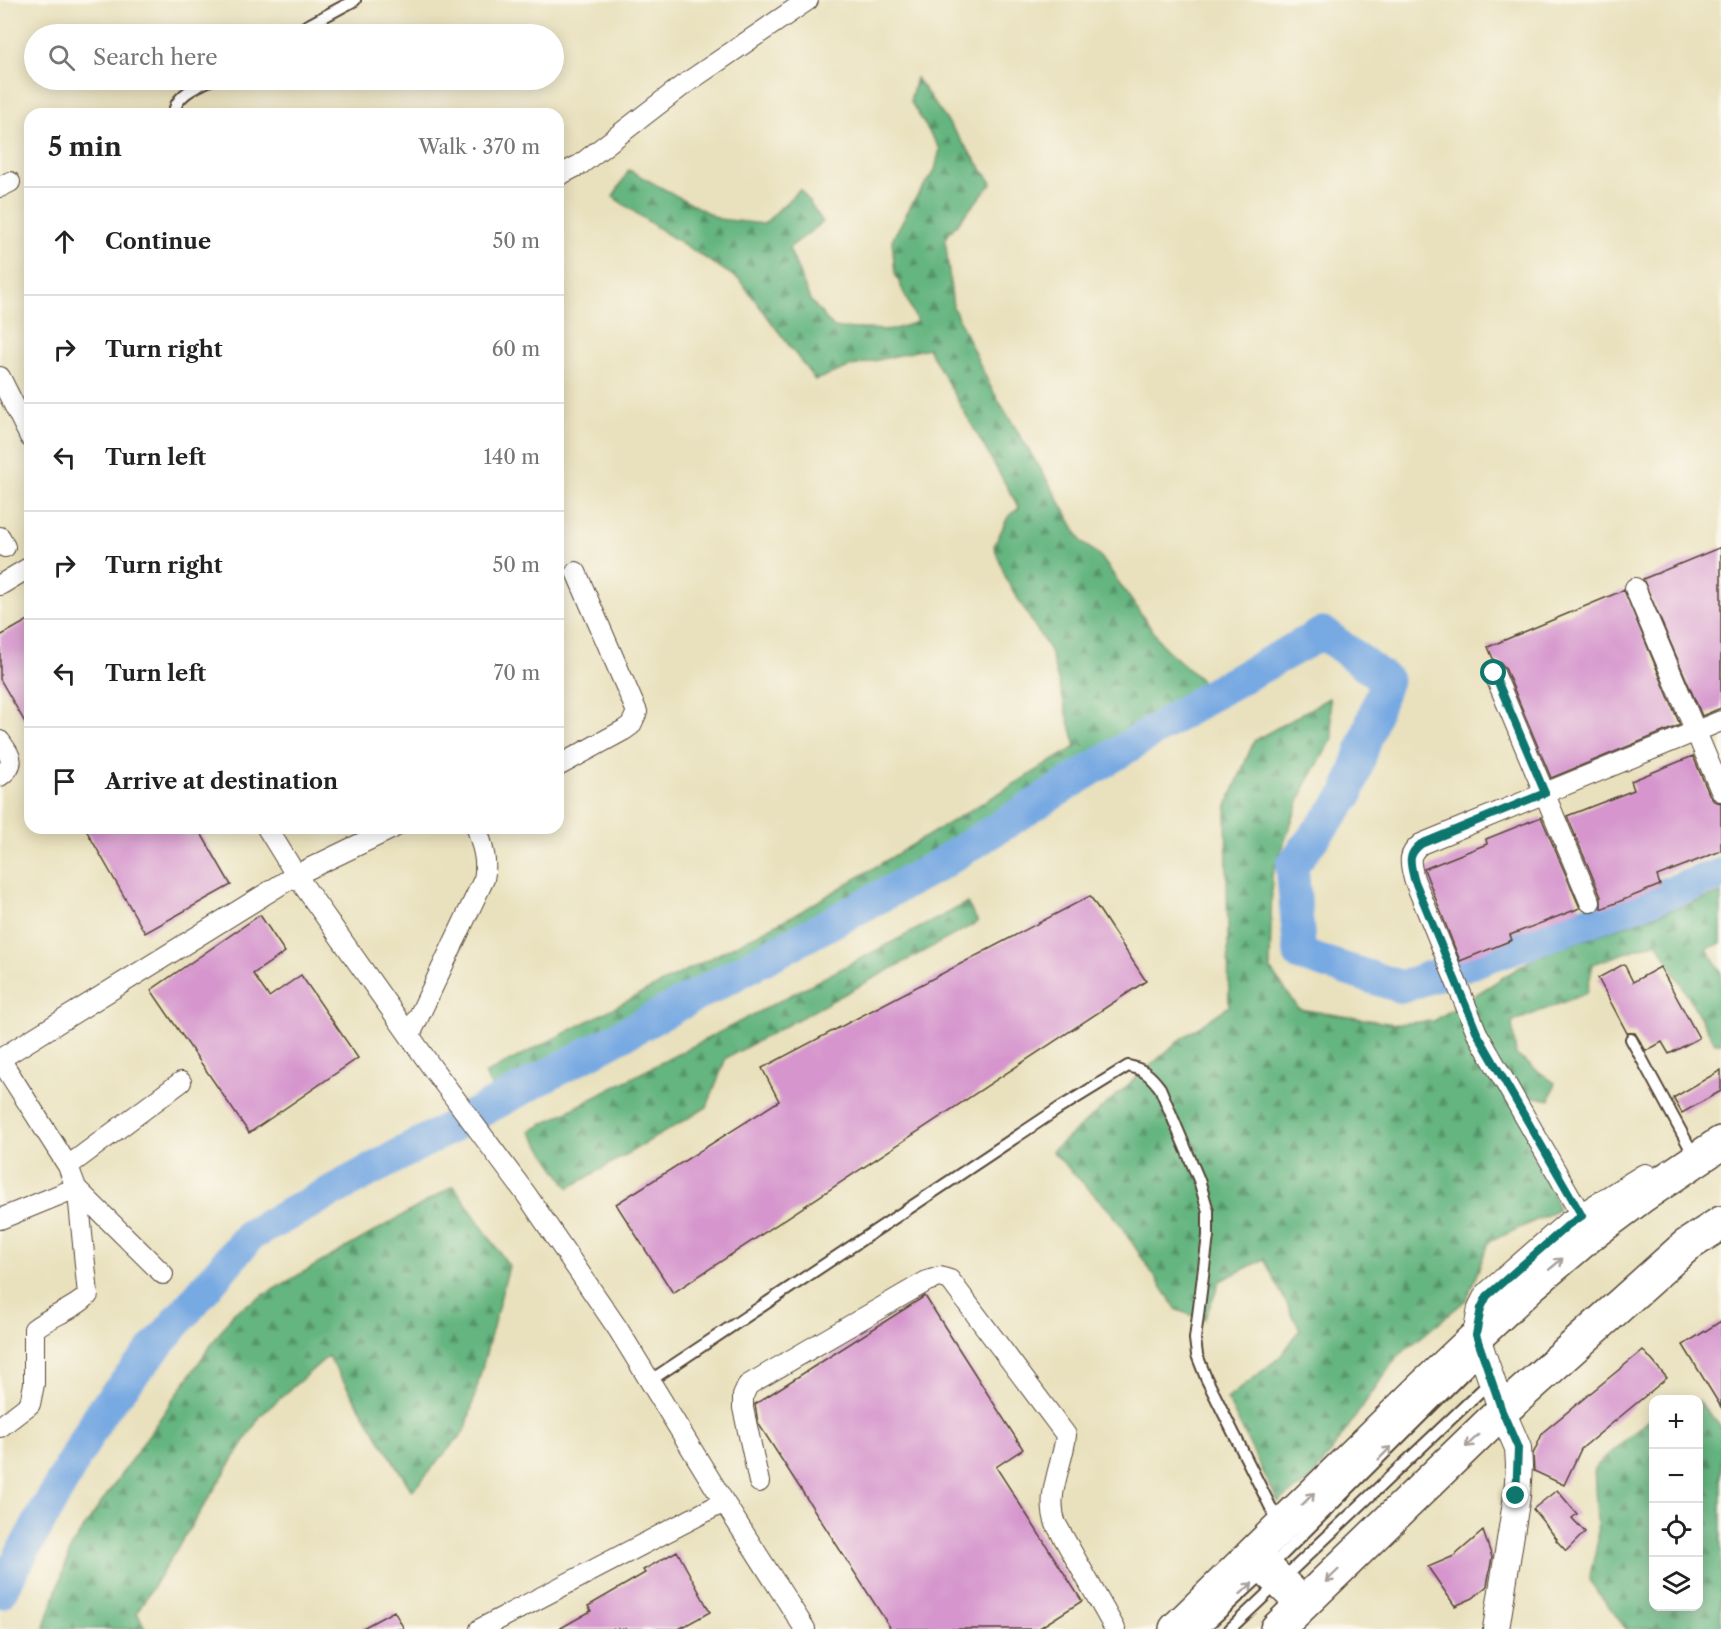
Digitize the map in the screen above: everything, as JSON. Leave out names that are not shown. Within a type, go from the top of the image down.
[{"type":"highway","points":[[1176,1629],[1267,1568],[1281,1527],[1480,1345],[1587,1225],[1642,1196],[1705,1146]]},
{"type":"highway","points":[[1277,1629],[1506,1419],[1686,1246],[1721,1223]]},
{"type":"highway","points":[[1267,1568],[1303,1604]]},
{"type":"street","points":[[564,173],[581,164],[682,86],[808,0]]},
{"type":"street","points":[[0,377],[24,425]]},
{"type":"street","points":[[0,585],[24,571]]},
{"type":"street","points":[[564,763],[624,730],[631,725],[637,712],[576,572]]},
{"type":"street","points":[[1635,588],[1721,791]]},
{"type":"street","points":[[1494,673],[1590,902]]},
{"type":"street","points":[[1587,1225],[1477,1033],[1414,879],[1410,859],[1413,850],[1421,844],[1721,721]]},
{"type":"street","points":[[0,741],[10,755],[11,763],[8,770],[0,776]]},
{"type":"street","points":[[271,834],[296,875],[433,1069],[526,1194],[618,1329],[805,1629]]},
{"type":"street","points":[[0,1427],[30,1404],[34,1384],[34,1329],[82,1301],[88,1295],[76,1188],[68,1166],[0,1059],[296,875],[381,834]]},
{"type":"street","points":[[410,1035],[484,879],[485,856],[479,834]]},
{"type":"street","points":[[68,1166],[182,1082]]},
{"type":"street","points":[[1705,1146],[1721,1125]]},
{"type":"street","points":[[0,1219],[76,1188]]},
{"type":"street","points":[[76,1188],[163,1274]]},
{"type":"street","points":[[1506,1419],[1679,1268],[1721,1239]]},
{"type":"street","points":[[759,1482],[743,1408],[743,1396],[748,1384],[927,1281],[940,1277],[950,1280],[1066,1435],[1053,1496],[1052,1513],[1056,1524],[1116,1629]]},
{"type":"street","points":[[1480,1345],[1491,1381],[1518,1448],[1516,1496],[1496,1629]]},
{"type":"street","points":[[480,1629],[724,1502]]},
{"type":"lane","points":[[311,24],[355,0]]},
{"type":"lane","points":[[176,108],[178,100],[192,90]]},
{"type":"lane","points":[[1631,1039],[1705,1146]]},
{"type":"lane","points":[[651,1380],[1058,1109],[1128,1066],[1141,1069],[1160,1088],[1199,1180],[1208,1211],[1208,1236],[1195,1339],[1197,1355],[1206,1378],[1281,1527]]},
{"type":"lane","points":[[1203,1629],[1267,1568],[1480,1345]]},
{"type":"lane","points":[[1230,1629],[1267,1568],[1491,1381]]},
{"type":"green space","points":[[916,78],[992,183],[945,238],[953,307],[991,388],[1082,542],[1101,557],[1164,647],[1204,683],[1112,746],[876,892],[492,1089],[485,1074],[800,912],[1076,747],[1050,651],[1007,581],[994,546],[1008,517],[1019,508],[928,348],[849,367],[815,380],[740,280],[613,197],[629,170],[719,219],[764,224],[800,189],[823,222],[789,248],[810,300],[834,328],[892,330],[917,322],[895,273],[892,240],[913,202],[935,170],[940,149],[910,101]]},
{"type":"green space","points":[[1329,698],[1333,738],[1305,786],[1272,875],[1270,969],[1299,1009],[1394,1024],[1434,1021],[1539,955],[1721,893],[1721,943],[1707,949],[1721,972],[1721,1043],[1715,1043],[1657,942],[1593,964],[1587,993],[1512,1022],[1516,1055],[1555,1083],[1550,1100],[1524,1095],[1558,1210],[1489,1242],[1467,1299],[1396,1358],[1312,1479],[1278,1502],[1227,1399],[1280,1357],[1300,1330],[1264,1259],[1220,1281],[1204,1320],[1177,1310],[1113,1214],[1052,1151],[1181,1039],[1229,1006],[1226,808],[1254,741]]},
{"type":"green space","points":[[967,903],[978,922],[726,1058],[707,1107],[569,1188],[530,1131]]},
{"type":"green space","points":[[454,1186],[509,1266],[466,1429],[412,1491],[328,1356],[261,1415],[137,1612],[145,1629],[44,1629],[72,1545],[234,1312]]},
{"type":"green space","points":[[1703,1407],[1721,1427],[1721,1629],[1626,1629],[1589,1580],[1598,1540],[1594,1468],[1649,1420],[1649,1611],[1703,1611]]},
{"type":"building","points":[[1721,547],[1721,708],[1702,716],[1643,579]]},
{"type":"building","points":[[1624,590],[1680,725],[1551,778],[1505,668],[1501,663],[1494,661],[1488,647]]},
{"type":"building","points":[[24,622],[24,721],[0,679],[0,636]]},
{"type":"building","points":[[1693,756],[1710,796],[1714,801],[1721,803],[1721,851],[1657,876],[1660,885],[1601,909],[1601,897],[1567,816],[1634,790],[1631,781]]},
{"type":"building","points":[[1541,817],[1580,908],[1510,935],[1512,940],[1460,961],[1424,869],[1487,844],[1486,839]]},
{"type":"building","points":[[88,834],[201,834],[231,885],[145,933]]},
{"type":"building","points":[[1090,896],[1146,981],[673,1293],[616,1204],[779,1101],[762,1068]]},
{"type":"building","points":[[260,915],[285,952],[253,974],[269,997],[301,975],[358,1058],[249,1133],[151,990]]},
{"type":"building","points":[[1624,964],[1633,982],[1660,967],[1699,1038],[1669,1054],[1662,1042],[1646,1051],[1635,1033],[1627,1033],[1598,978]]},
{"type":"building","points":[[1721,1070],[1721,1091],[1682,1113],[1673,1098]]},
{"type":"building","points":[[925,1296],[1023,1449],[996,1467],[1082,1601],[1038,1629],[891,1629],[758,1423],[755,1404]]},
{"type":"building","points":[[1721,1321],[1721,1407],[1683,1345]]},
{"type":"building","points":[[1643,1350],[1667,1378],[1581,1449],[1564,1485],[1534,1471],[1533,1454],[1543,1432]]},
{"type":"building","points":[[1557,1490],[1577,1514],[1572,1518],[1585,1532],[1566,1551],[1533,1509]]},
{"type":"building","points":[[1483,1531],[1492,1557],[1487,1586],[1473,1598],[1455,1606],[1428,1567],[1454,1556]]},
{"type":"building","points":[[677,1551],[710,1612],[679,1629],[559,1629],[591,1611],[588,1606],[645,1573],[643,1570]]},
{"type":"building","points":[[394,1611],[404,1629],[361,1629]]},
{"type":"waterway","points":[[0,1592],[101,1412],[250,1235],[935,867],[1214,693],[1323,633],[1386,680],[1347,795],[1292,865],[1300,955],[1402,987],[1721,874]]},
{"type":"route","points":[[1494,673],[1545,793],[1421,844],[1413,850],[1410,859],[1414,879],[1477,1033],[1582,1216],[1568,1225],[1487,1296],[1481,1308],[1476,1335],[1502,1411],[1518,1448],[1516,1496]]}]
